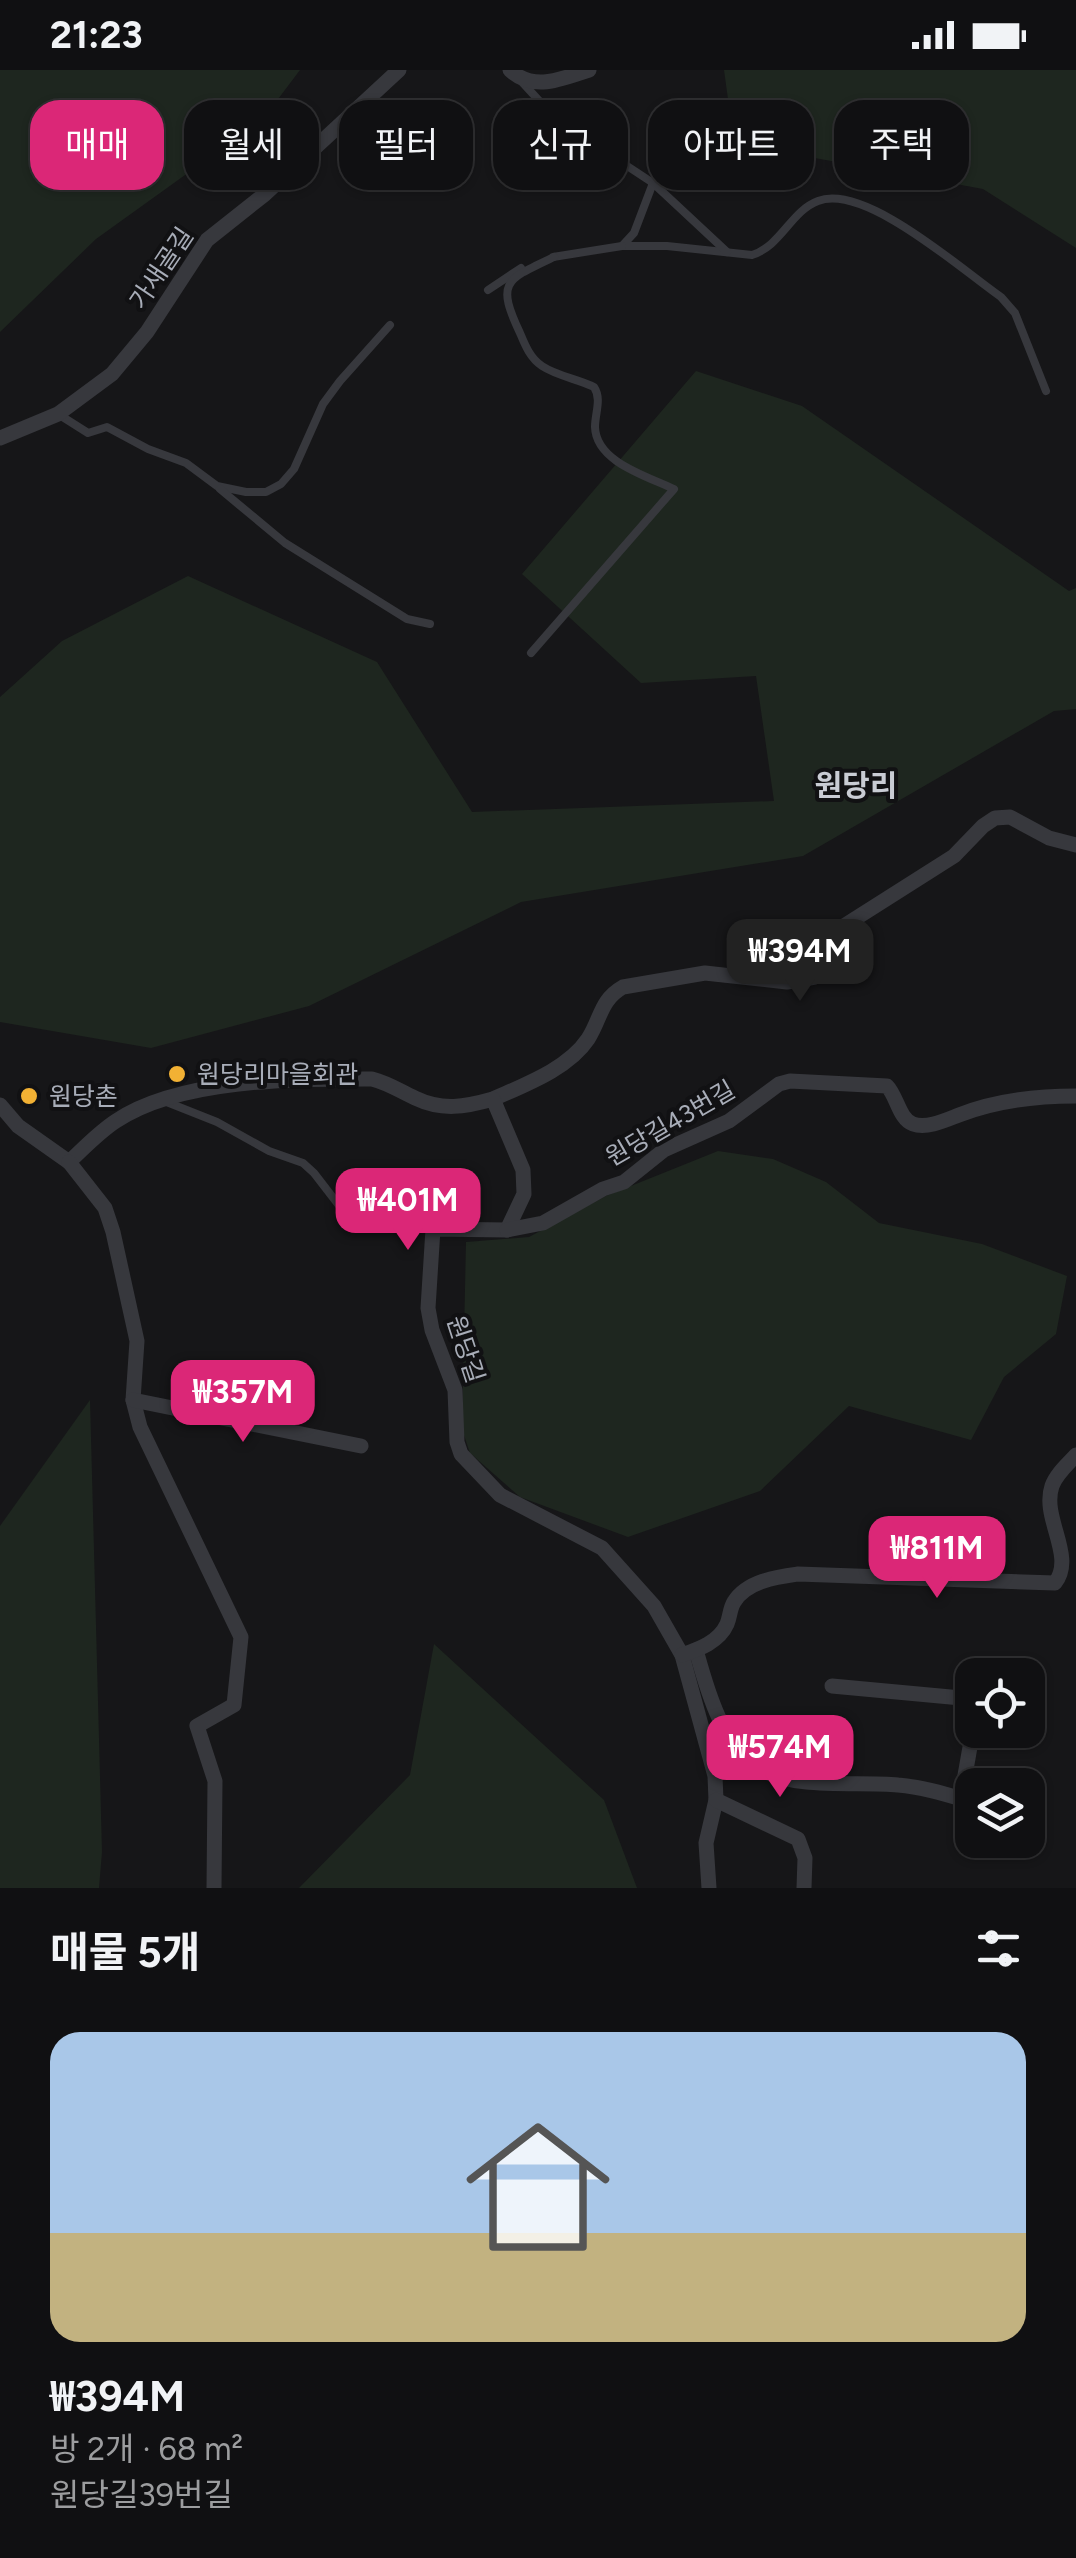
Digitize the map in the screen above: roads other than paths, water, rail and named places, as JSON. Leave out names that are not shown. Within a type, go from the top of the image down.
[{"type":"street","name":"가새골길","points":[[0,438],[58,414],[112,374],[148,332],[207,240],[265,194],[399,70]]},
{"type":"street","points":[[515,74],[536,84],[589,70]]},
{"type":"street","points":[[70,1162],[118,1119],[160,1100],[273,1080],[386,1082],[418,1100],[449,1108],[493,1100],[572,1054],[587,1040],[602,1004],[624,987],[704,973],[787,982],[815,977],[839,929],[954,856],[995,818],[1010,817],[1049,838],[1076,844]]},
{"type":"street","name":"원당길43번길","points":[[506,1230],[543,1223],[603,1188],[624,1182],[664,1150],[730,1121],[790,1080],[887,1086],[904,1118],[910,1124],[922,1125],[1024,1098],[1076,1096]]},
{"type":"street","points":[[434,1230],[506,1230],[524,1194],[523,1170],[493,1100]]},
{"type":"street","points":[[0,1106],[18,1126],[70,1162],[105,1208],[137,1341],[133,1400],[140,1427],[241,1637],[234,1705],[197,1726],[215,1781],[214,1888]]},
{"type":"street","name":"원당길","points":[[434,1230],[428,1308],[432,1330],[455,1390],[461,1454],[500,1496],[602,1548],[690,1652],[716,1800],[706,1842],[708,1888]]},
{"type":"street","points":[[133,1400],[361,1446]]},
{"type":"street","points":[[955,1797],[898,1785],[794,1780],[762,1769],[746,1758],[716,1713],[690,1652],[721,1634],[734,1602],[743,1593],[782,1576],[1055,1583],[1062,1577],[1067,1556],[1050,1503],[1050,1491],[1076,1454]]},
{"type":"street","points":[[832,1686],[955,1697]]},
{"type":"street","points":[[716,1800],[798,1839],[804,1858],[804,1888]]},
{"type":"lane","points":[[515,74],[543,105],[601,128],[616,158],[648,180]]},
{"type":"lane","points":[[622,246],[634,233],[652,190]]},
{"type":"lane","points":[[660,190],[728,253]]},
{"type":"lane","points":[[488,290],[532,261],[622,246],[667,246],[752,255],[762,252],[808,206],[819,200],[852,200],[890,218],[1000,297],[1014,313],[1046,391]]},
{"type":"lane","points":[[531,653],[674,490],[609,456],[595,432],[599,394],[594,387],[541,366],[528,352],[505,302],[506,291],[511,282],[554,257]]},
{"type":"lane","points":[[217,486],[266,492],[281,484],[294,470],[331,392],[390,326]]},
{"type":"lane","points":[[58,414],[88,434],[108,427],[186,464],[285,543],[407,619],[430,624]]},
{"type":"lane","points":[[160,1100],[218,1122],[269,1151],[302,1163],[314,1172],[352,1220],[366,1226],[434,1230]]},
{"type":"place","name":"원당리마을회관","points":[[177,1074]]},
{"type":"place","name":"원당촌","points":[[29,1096]]},
{"type":"district","name":"원당리","points":[[856,786]]}]
